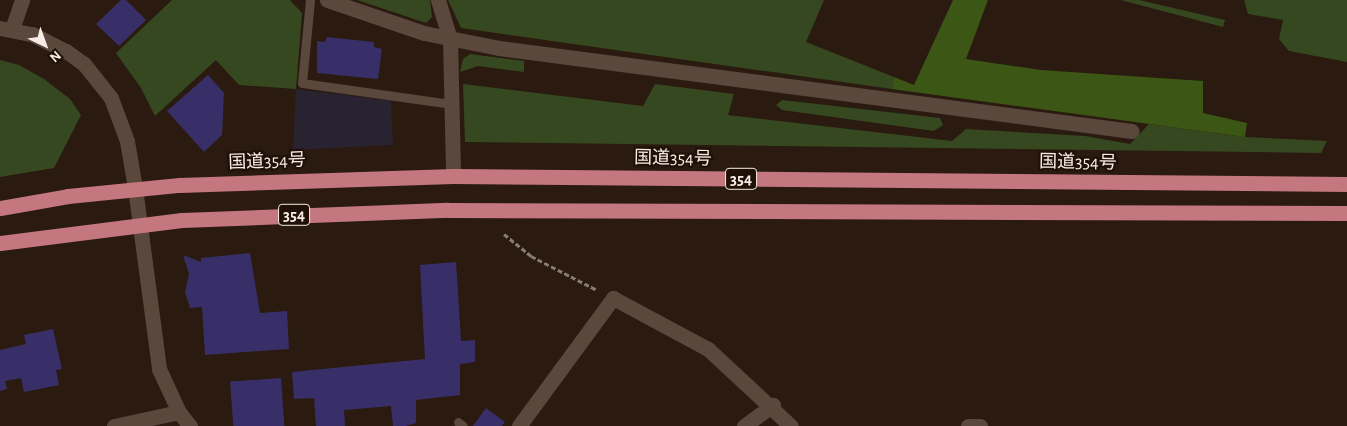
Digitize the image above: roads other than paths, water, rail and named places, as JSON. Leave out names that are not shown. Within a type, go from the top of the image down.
[{"type":"highway","name":"国道354号","points":[[0,208],[135,188],[453,176],[1347,184]]},
{"type":"highway","name":"354","points":[[0,243],[140,224],[448,210],[1347,213]]},
{"type":"street","points":[[22,0],[6,28],[66,51],[100,82],[119,116],[135,188],[152,339],[159,369],[179,412],[190,426]]},
{"type":"street","points":[[327,0],[450,39],[1132,131]]},
{"type":"street","points":[[438,0],[450,39],[453,176]]},
{"type":"street","points":[[519,426],[613,298],[708,349],[773,405],[791,426]]},
{"type":"street","points":[[744,426],[773,405]]},
{"type":"street","points":[[114,426],[179,412]]},
{"type":"street","points":[[968,426],[980,426]]},
{"type":"lane","points":[[310,0],[302,83],[451,104]]}]
